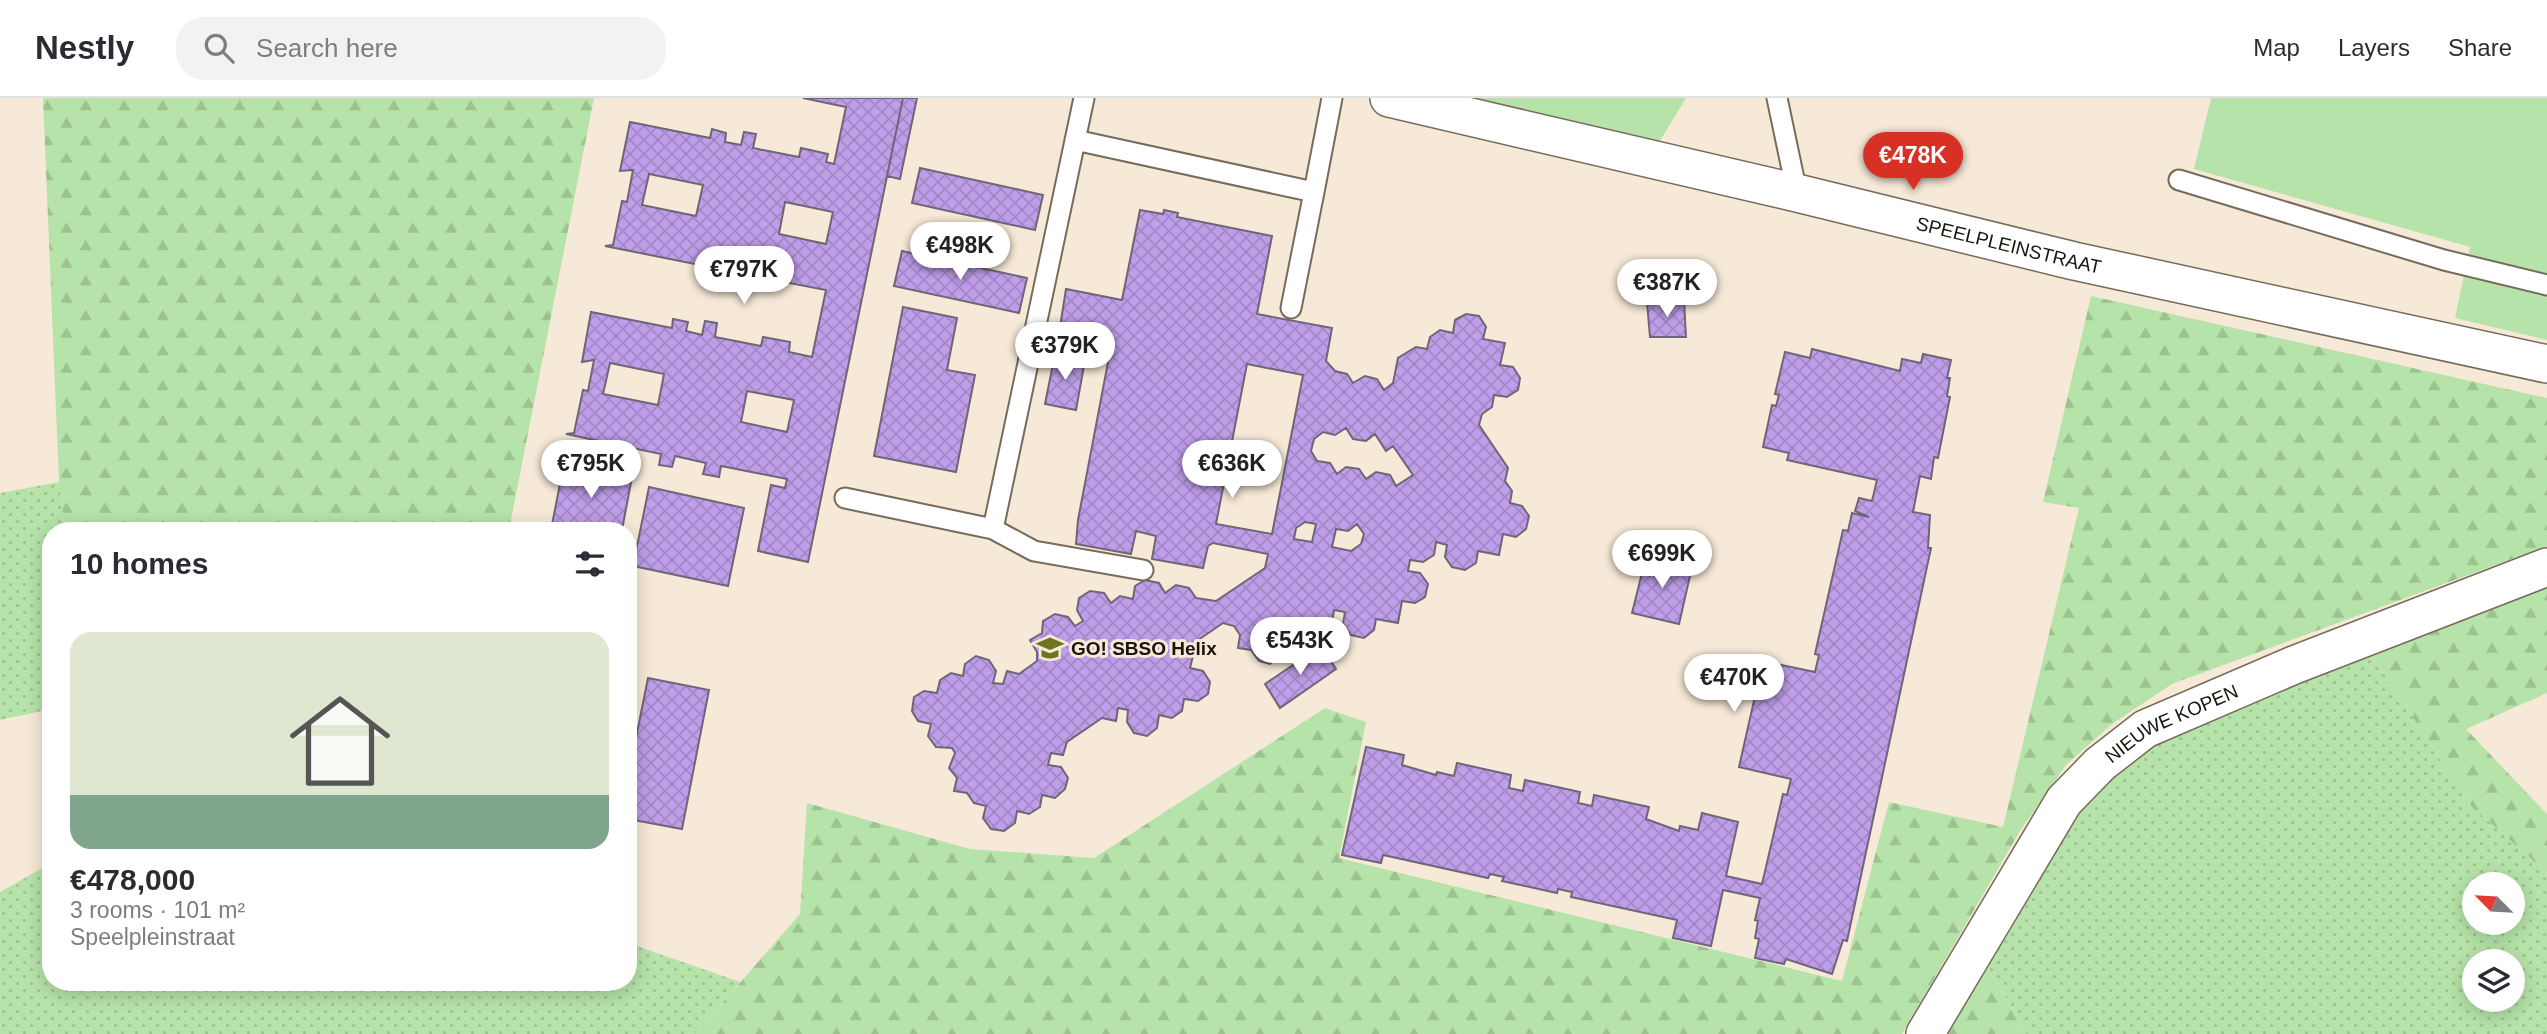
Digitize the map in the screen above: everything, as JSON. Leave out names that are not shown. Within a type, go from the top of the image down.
[{"type":"street","name":"SPEELPLEINSTRAAT","points":[[1389,98],[2074,261],[2547,364]]},
{"type":"street","name":"NIEUWE KOPEN","points":[[1925,1034],[2064,802],[2100,764],[2145,729],[2294,664],[2547,567]]},
{"type":"lane","points":[[993,529],[1084,98]]},
{"type":"lane","points":[[1292,308],[1332,98]]},
{"type":"lane","points":[[1777,98],[1797,193]]},
{"type":"lane","points":[[1075,140],[1314,192]]},
{"type":"lane","points":[[2179,180],[2444,260],[2547,285]]},
{"type":"lane","points":[[845,498],[993,529],[1034,551],[1143,570]]},
{"type":"green space","points":[[43,98],[594,98],[511,522],[64,522],[59,482]]},
{"type":"green space","points":[[1468,98],[1686,98],[1658,144]]},
{"type":"green space","points":[[2211,98],[2547,98],[2547,340],[2455,318],[2470,247],[2194,169]]},
{"type":"green space","points":[[2091,296],[2547,398],[2547,546],[2172,684],[2112,724],[2066,765],[2020,831],[1902,1034],[695,1034],[800,914],[807,803],[970,849],[1094,858],[1325,708],[1366,722],[1339,858],[1842,981],[1889,802],[2003,827],[2079,508],[2043,502]]},
{"type":"green space","points":[[59,482],[64,522],[42,522],[42,711],[0,720],[0,493]]},
{"type":"green space","points":[[2547,584],[2547,693],[2466,729],[2547,814],[2547,873],[2468,803],[2368,648]]},
{"type":"green space","points":[[2368,648],[2468,803],[2547,873],[2547,1034],[2028,1034],[1983,961],[2088,791],[2159,729]]},
{"type":"green space","points":[[42,868],[42,991],[637,991],[637,946],[740,982],[695,1034],[0,1034],[0,892]]},
{"type":"green space","points":[[1983,961],[2028,1034],[1940,1034]]},
{"type":"building","points":[[803,98],[903,98],[808,562],[758,551],[771,485],[785,488],[787,479],[721,466],[719,477],[703,474],[706,463],[675,456],[672,467],[659,465],[661,454],[566,434],[574,433],[583,390],[588,391],[594,360],[582,362],[591,312],[672,328],[673,319],[688,322],[686,331],[702,335],[705,321],[717,323],[715,337],[761,346],[763,337],[790,342],[789,352],[812,357],[826,290],[758,277],[755,289],[741,286],[744,274],[713,268],[711,279],[697,277],[700,265],[605,246],[613,245],[622,201],[627,202],[633,170],[620,171],[630,122],[710,138],[712,129],[726,133],[725,142],[741,145],[744,132],[756,134],[753,148],[799,157],[801,148],[828,154],[826,162],[834,164],[846,107]],"holes":[[[649,174],[703,185],[696,216],[642,205]],[[785,202],[833,212],[826,244],[779,234]],[[610,363],[664,374],[658,405],[603,394]],[[747,391],[794,400],[787,432],[741,422]]]},
{"type":"building","points":[[903,98],[917,98],[900,179],[887,176]]},
{"type":"building","points":[[920,168],[1043,195],[1035,230],[912,203]]},
{"type":"building","points":[[1140,210],[1163,214],[1164,210],[1178,213],[1177,217],[1272,236],[1257,314],[1332,328],[1326,361],[1335,371],[1347,374],[1353,383],[1365,376],[1377,379],[1384,390],[1393,383],[1398,358],[1416,347],[1427,349],[1430,337],[1440,330],[1453,333],[1455,320],[1466,314],[1479,316],[1486,327],[1483,339],[1505,343],[1500,365],[1513,367],[1520,378],[1518,390],[1507,397],[1494,395],[1492,407],[1482,414],[1479,425],[1508,468],[1505,481],[1512,491],[1510,503],[1522,506],[1529,516],[1526,529],[1516,537],[1503,534],[1499,555],[1478,551],[1476,563],[1465,570],[1452,567],[1445,557],[1447,545],[1436,542],[1434,555],[1423,562],[1410,560],[1408,571],[1420,573],[1428,584],[1425,597],[1415,603],[1402,601],[1398,623],[1376,619],[1374,630],[1364,638],[1351,635],[1343,624],[1345,612],[1334,610],[1332,623],[1321,630],[1319,642],[1306,639],[1296,646],[1294,659],[1280,656],[1270,664],[1259,661],[1251,650],[1238,648],[1240,635],[1234,626],[1223,623],[1188,647],[1193,656],[1190,668],[1203,671],[1210,682],[1208,694],[1198,701],[1184,699],[1182,711],[1172,718],[1159,715],[1157,728],[1147,736],[1134,733],[1127,722],[1128,710],[1118,708],[1116,721],[1102,718],[1067,742],[1063,755],[1051,753],[1048,765],[1061,767],[1068,778],[1065,789],[1055,798],[1042,795],[1040,807],[1029,814],[1017,811],[1015,823],[1004,831],[991,829],[983,818],[986,806],[974,803],[967,793],[954,791],[957,778],[949,768],[955,753],[952,748],[936,747],[928,736],[931,724],[918,721],[912,711],[914,697],[924,691],[937,693],[940,680],[951,673],[963,676],[965,664],[976,656],[989,660],[996,671],[993,683],[1003,684],[1007,671],[1019,674],[1037,661],[1037,652],[1030,640],[1042,633],[1043,621],[1055,614],[1068,617],[1075,626],[1083,621],[1077,610],[1079,598],[1090,591],[1104,593],[1111,603],[1120,596],[1133,599],[1135,586],[1145,580],[1159,583],[1165,593],[1176,585],[1189,588],[1196,598],[1216,601],[1265,568],[1268,554],[1213,543],[1208,546],[1203,568],[1152,559],[1156,536],[1136,531],[1131,554],[1076,544],[1078,520],[1109,357],[1057,346],[1066,289],[1122,300]],"holes":[[[1247,364],[1303,375],[1272,534],[1216,524]],[[1346,428],[1353,439],[1366,441],[1375,434],[1386,451],[1393,446],[1413,475],[1396,486],[1390,475],[1376,472],[1366,479],[1359,469],[1346,467],[1337,474],[1330,463],[1317,461],[1311,451],[1314,439],[1323,432],[1335,435]],[[1305,522],[1316,524],[1312,542],[1294,539],[1296,528]],[[1357,524],[1364,534],[1361,544],[1351,551],[1332,547],[1336,529],[1348,531]]]},
{"type":"building","points":[[902,251],[1027,278],[1019,313],[894,286]]},
{"type":"building","points":[[1684,300],[1686,337],[1650,337],[1647,302]]},
{"type":"building","points":[[903,307],[957,318],[947,370],[975,375],[956,472],[874,456]]},
{"type":"building","points":[[1812,349],[1900,371],[1902,359],[1921,363],[1923,354],[1951,360],[1947,378],[1950,378],[1947,396],[1950,397],[1938,458],[1934,457],[1931,479],[1920,476],[1913,512],[1930,515],[1928,548],[1931,548],[1847,941],[1843,940],[1832,974],[1786,959],[1784,964],[1755,958],[1759,939],[1755,938],[1758,921],[1755,920],[1760,898],[1723,890],[1711,946],[1673,938],[1677,920],[1571,897],[1572,892],[1558,889],[1557,893],[1502,881],[1504,877],[1490,874],[1488,878],[1383,855],[1381,863],[1342,855],[1366,747],[1404,755],[1402,765],[1436,775],[1437,772],[1454,776],[1457,763],[1511,775],[1509,788],[1523,791],[1525,780],[1580,792],[1578,803],[1592,806],[1594,795],[1649,807],[1646,819],[1679,831],[1680,826],[1698,830],[1702,813],[1738,822],[1726,876],[1762,884],[1783,794],[1787,795],[1791,779],[1739,767],[1763,661],[1815,672],[1819,655],[1815,654],[1843,530],[1848,531],[1852,513],[1869,517],[1855,511],[1859,498],[1872,501],[1877,480],[1787,460],[1789,453],[1763,447],[1772,405],[1776,406],[1779,395],[1775,394],[1785,352],[1810,358]]},
{"type":"building","points":[[1055,354],[1085,360],[1076,410],[1045,404]]},
{"type":"building","points":[[564,463],[632,477],[624,522],[553,522]]},
{"type":"building","points":[[649,487],[744,508],[728,586],[637,567],[637,546]]},
{"type":"building","points":[[1646,557],[1692,567],[1679,624],[1632,613]]},
{"type":"building","points":[[1321,646],[1336,669],[1280,708],[1265,684]]},
{"type":"building","points":[[648,678],[709,690],[682,829],[637,821],[637,733]]},
{"type":"place","name":"GO! SBSO Helix","points":[[1050,648]]}]
